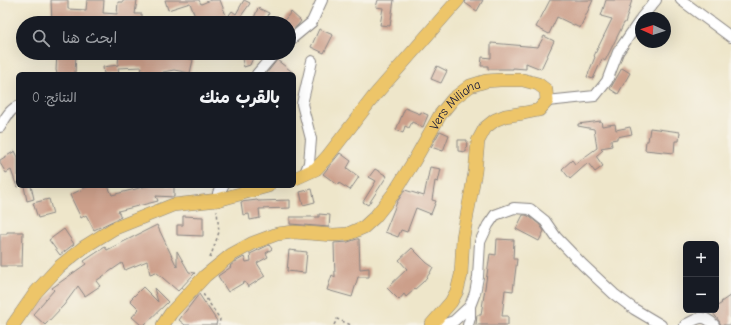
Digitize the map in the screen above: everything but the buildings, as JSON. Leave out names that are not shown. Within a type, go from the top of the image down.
[{"type":"main road","points":[[300,176],[316,169],[327,157],[375,95],[458,0]]},
{"type":"main road","name":"Vers Miliana","points":[[163,325],[171,313],[205,276],[231,255],[253,243],[277,234],[294,232],[333,235],[348,234],[364,227],[375,217],[394,193],[440,115],[453,99],[470,86],[486,81],[523,80],[538,84],[546,90],[547,101]]},
{"type":"main road","points":[[432,325],[451,302],[457,291],[461,275],[463,237],[475,172],[478,141],[485,128],[495,120],[505,116],[539,110],[547,101]]},
{"type":"main road","points":[[13,325],[36,292],[59,267],[84,247],[113,229],[173,205],[218,200],[261,188]]},
{"type":"street","points":[[296,35],[312,22],[322,0]]},
{"type":"street","points":[[646,12],[656,0]]},
{"type":"street","points":[[681,0],[731,37]]},
{"type":"street","points":[[547,101],[595,96],[607,81],[618,52],[635,27]]},
{"type":"street","points":[[259,72],[269,60]]},
{"type":"street","points":[[300,176],[309,163],[311,139],[302,104],[312,61]]},
{"type":"street","points":[[0,127],[10,112],[16,107]]},
{"type":"street","points":[[218,200],[218,193],[222,188]]},
{"type":"street","points":[[468,325],[470,318],[470,306],[475,293],[478,277],[480,242],[495,215],[514,208],[530,209],[545,221],[556,238],[614,294],[634,309],[661,325]]},
{"type":"street","points":[[442,325],[454,321],[470,306]]},
{"type":"street","points":[[685,325],[704,318],[709,320],[714,325]]},
{"type":"path","points":[[210,258],[219,232],[217,207],[218,200]]},
{"type":"path","points":[[201,290],[220,319],[219,325]]},
{"type":"path","points":[[334,325],[337,319],[351,325]]}]
